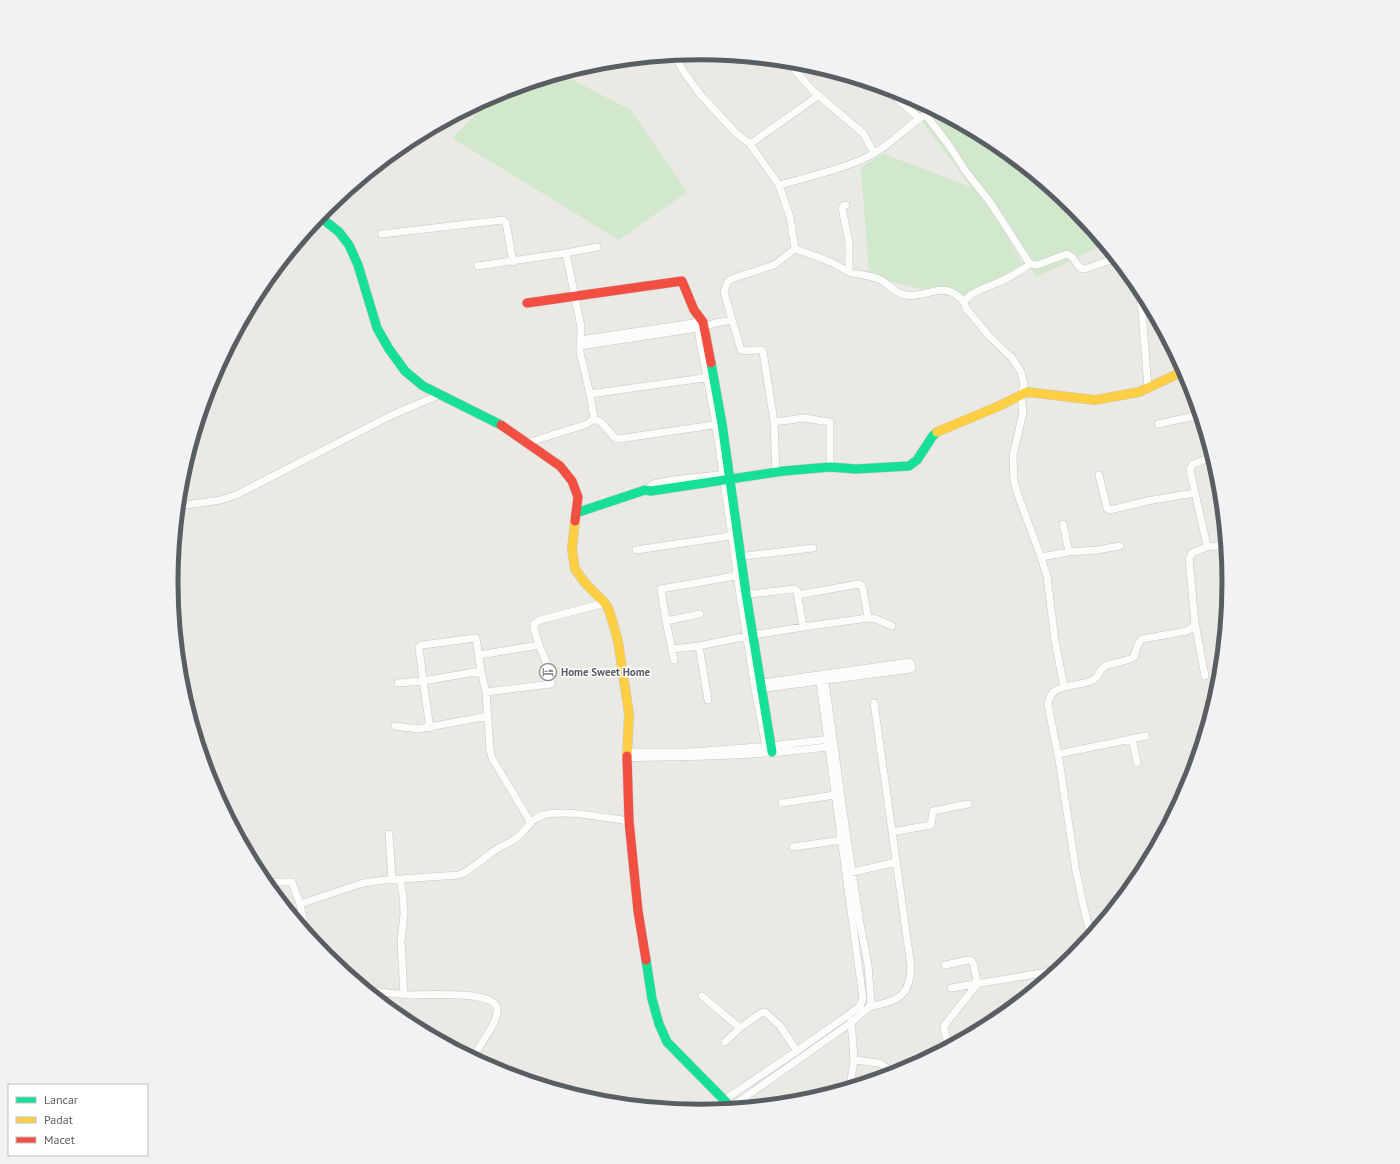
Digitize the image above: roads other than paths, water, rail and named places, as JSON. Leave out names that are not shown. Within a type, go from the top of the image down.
[{"type":"street","points":[[678,61],[699,93],[736,133],[750,144],[780,184],[790,217],[795,249]]},
{"type":"street","points":[[794,69],[818,96],[863,133],[874,153]]},
{"type":"street","points":[[750,144],[818,96]]},
{"type":"street","points":[[898,99],[922,116],[948,144],[967,173],[990,202],[1030,264]]},
{"type":"street","points":[[780,184],[852,164],[874,153],[928,113]]},
{"type":"street","points":[[846,205],[842,208],[849,244],[849,272]]},
{"type":"street","points":[[325,220],[339,232],[349,245],[358,265],[377,328],[388,349],[405,371],[423,386],[502,426],[560,466],[572,481],[578,497],[572,549],[575,570],[610,610],[618,641],[624,678],[629,714],[629,821],[643,947],[652,999],[659,1024],[667,1042],[727,1103]]},
{"type":"street","points":[[382,234],[503,220],[506,223],[513,262]]},
{"type":"street","points":[[478,266],[513,262],[597,247]]},
{"type":"street","points":[[795,249],[831,262],[849,272],[880,280],[896,292],[904,295],[947,290],[958,295],[964,302],[966,308],[989,336],[1012,358],[1021,372],[1024,384],[1021,396],[1023,413],[1013,455],[1014,480],[1047,576],[1054,635],[1064,687]]},
{"type":"street","points":[[772,473],[774,422],[764,352],[757,349],[741,350],[724,292],[727,283],[731,279],[774,265],[795,249]]},
{"type":"street","points":[[566,253],[576,296],[581,327],[580,343],[590,394],[593,419]]},
{"type":"street","points":[[964,302],[968,297],[979,290],[1004,280],[1021,271],[1030,264],[1037,265],[1067,254],[1072,257],[1080,268],[1085,269],[1111,260]]},
{"type":"street","points":[[527,303],[676,281],[682,281],[685,285],[690,302],[700,323],[719,424],[743,595],[769,749]]},
{"type":"street","points":[[1141,303],[1148,388]]},
{"type":"street","points":[[580,343],[700,323],[715,323],[732,320]]},
{"type":"street","points":[[576,513],[645,490],[651,491],[727,477],[830,467],[856,469],[910,466],[915,464],[928,440],[936,433],[1029,392],[1095,400],[1139,392],[1178,374]]},
{"type":"street","points":[[590,394],[710,377]]},
{"type":"street","points":[[184,505],[221,500],[238,494],[392,415],[439,395]]},
{"type":"street","points":[[1158,424],[1195,416]]},
{"type":"street","points":[[774,422],[804,418],[830,422],[830,467]]},
{"type":"street","points":[[527,443],[587,424],[593,419]]},
{"type":"street","points":[[593,419],[601,422],[614,437],[618,439],[719,424]]},
{"type":"street","points":[[1207,459],[1191,466],[1190,469],[1194,494],[1202,519],[1207,547]]},
{"type":"street","points":[[1098,475],[1106,508],[1110,510],[1147,500],[1194,494]]},
{"type":"street","points":[[1063,524],[1069,552]]},
{"type":"street","points":[[636,550],[735,536]]},
{"type":"street","points":[[1205,676],[1195,622],[1189,559],[1192,553],[1207,547],[1221,545]]},
{"type":"street","points":[[1040,557],[1120,546]]},
{"type":"street","points":[[738,557],[813,548]]},
{"type":"street","points":[[674,660],[661,589],[741,575]]},
{"type":"street","points":[[797,595],[859,584],[864,589],[868,618]]},
{"type":"street","points":[[743,595],[794,589],[797,591],[803,627]]},
{"type":"street","points":[[486,692],[551,684],[547,664],[539,645],[534,624],[540,620],[605,603]]},
{"type":"street","points":[[666,621],[700,614]]},
{"type":"street","points":[[672,649],[699,646],[750,635],[868,618],[876,619],[892,626]]},
{"type":"street","points":[[1089,929],[1076,871],[1058,754],[1048,705],[1049,698],[1053,692],[1064,687],[1092,681],[1101,669],[1106,666],[1134,657],[1138,644],[1142,639],[1187,631],[1193,627],[1195,622]]},
{"type":"street","points":[[430,728],[418,652],[419,647],[422,645],[476,638],[486,692],[490,750],[492,758],[531,823]]},
{"type":"street","points":[[479,655],[539,645]]},
{"type":"street","points":[[699,646],[708,700]]},
{"type":"street","points":[[758,686],[911,669],[912,664],[910,662],[822,678]]},
{"type":"street","points":[[398,682],[423,681],[481,671]]},
{"type":"street","points":[[731,1103],[798,1051],[860,1006],[863,999],[837,774],[822,678]]},
{"type":"street","points":[[732,1103],[852,1022],[869,1007],[891,1002],[899,998],[908,988],[910,978],[909,951],[874,703]]},
{"type":"street","points":[[395,726],[418,729],[430,728],[488,716]]},
{"type":"street","points":[[1058,754],[1146,736]]},
{"type":"street","points":[[1132,738],[1137,763]]},
{"type":"street","points":[[628,755],[712,753],[831,743]]},
{"type":"street","points":[[831,743],[835,795],[842,840],[868,965],[871,1002],[869,1007]]},
{"type":"street","points":[[782,803],[835,795]]},
{"type":"street","points":[[892,832],[931,825],[933,811],[968,804]]},
{"type":"street","points":[[300,904],[363,884],[396,879],[459,875],[469,871],[495,850],[520,835],[533,820],[542,815],[583,814],[629,821]]},
{"type":"street","points":[[389,834],[396,879],[404,901],[401,942],[404,994]]},
{"type":"street","points":[[793,847],[842,840]]},
{"type":"street","points":[[849,873],[896,862]]},
{"type":"street","points":[[273,882],[292,882],[300,904],[304,921]]},
{"type":"street","points":[[946,965],[968,960],[972,961],[977,984],[944,1026],[944,1033],[947,1041]]},
{"type":"street","points":[[951,988],[1047,971]]},
{"type":"street","points":[[377,992],[404,994],[457,994],[484,999],[494,1003],[497,1006],[494,1022],[481,1042],[476,1053]]},
{"type":"street","points":[[702,996],[740,1028]]},
{"type":"street","points":[[725,1042],[761,1012],[765,1012],[780,1026],[798,1051]]},
{"type":"street","points":[[849,1014],[852,1022],[854,1060],[851,1081]]},
{"type":"street","points":[[854,1060],[879,1063],[888,1069]]},
{"type":"place","name":"Home Sweet Home","points":[[548,672]]}]
